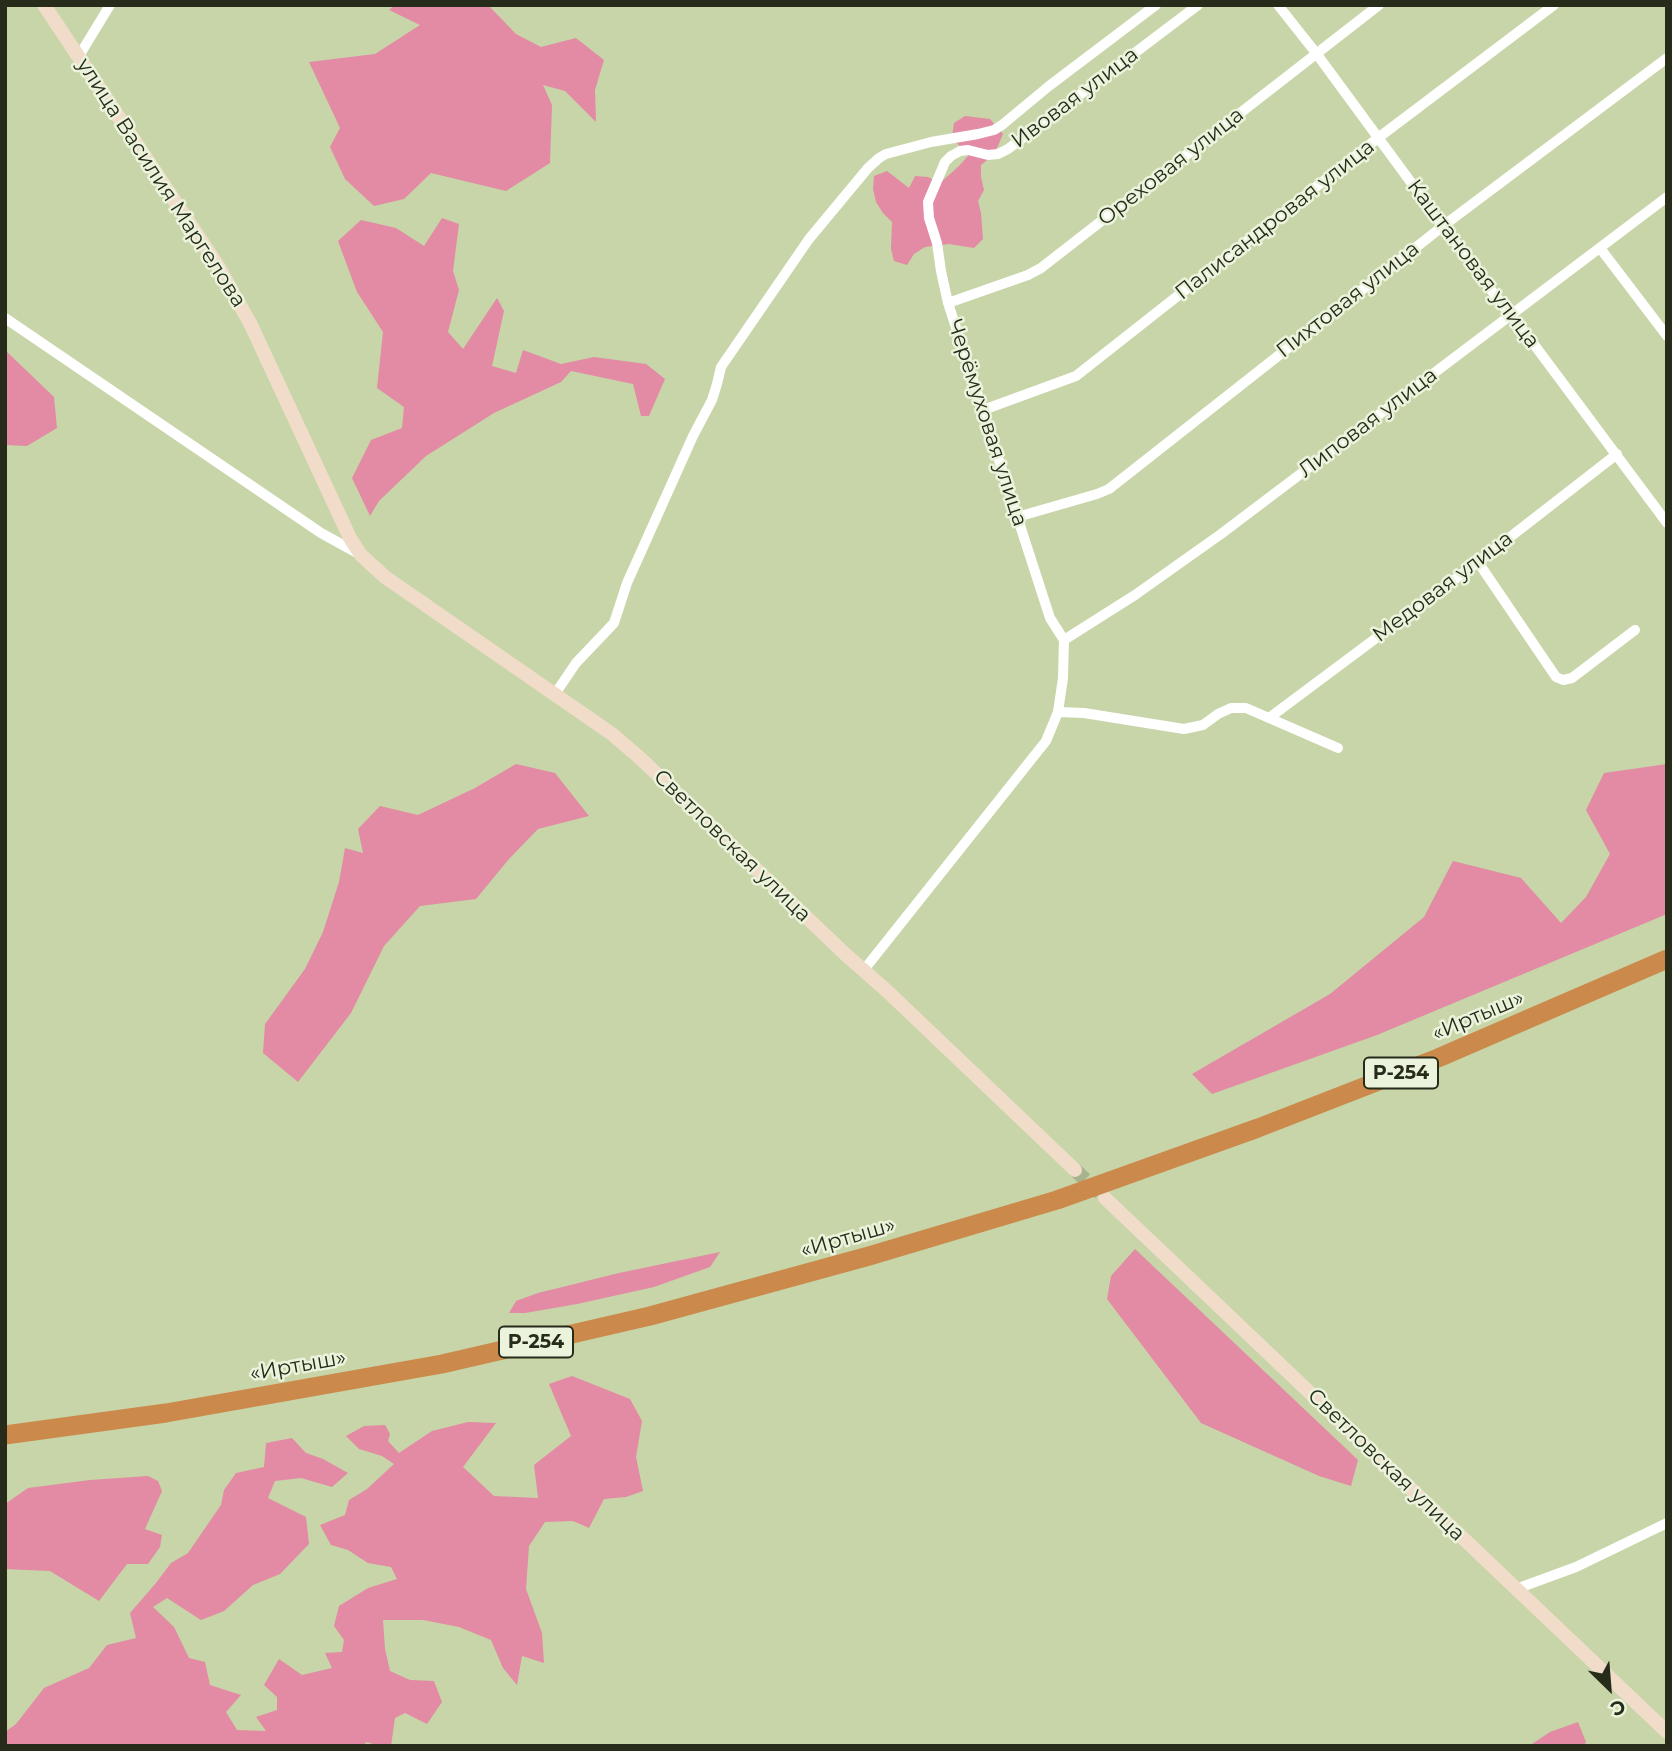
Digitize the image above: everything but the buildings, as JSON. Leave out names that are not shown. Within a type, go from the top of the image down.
[{"type":"highway","name":"«Иртыш»","points":[[5,1435],[166,1413],[442,1364],[650,1316],[869,1256],[1057,1200],[1258,1128],[1438,1058],[1667,959]]},
{"type":"street","name":"улица Василия Маргелова","points":[[44,5],[218,266],[251,325],[346,529],[361,555]]},
{"type":"street","points":[[79,56],[110,5]]},
{"type":"street","name":"Ивовая улица","points":[[555,694],[576,663],[614,623],[631,573],[712,400],[721,367],[808,239],[868,168],[878,158],[914,146],[978,134],[1002,125],[1156,5]]},
{"type":"street","name":"Ивовая улица","points":[[928,202],[945,162],[951,156],[968,150],[998,155],[1008,149],[1198,5]]},
{"type":"street","name":"Каштановая улица","points":[[1278,5],[1667,523]]},
{"type":"street","name":"Ореховая улица","points":[[948,303],[1041,268],[1379,5]]},
{"type":"street","name":"Палисандровая улица","points":[[983,410],[1076,376],[1378,138],[1554,5]]},
{"type":"street","name":"Пихтовая улица","points":[[1017,517],[1109,489],[1443,226],[1667,58]]},
{"type":"street","name":"Липовая улица","points":[[1063,640],[1135,595],[1221,534],[1667,197]]},
{"type":"street","name":"Черёмуховая улица","points":[[928,202],[929,218],[937,243],[948,303],[1050,618],[1063,640]]},
{"type":"street","points":[[1600,248],[1667,336]]},
{"type":"street","points":[[5,318],[321,533],[361,555]]},
{"type":"street","name":"Медовая улица","points":[[1269,718],[1617,454]]},
{"type":"street","name":"Светловская улица","points":[[361,555],[384,577],[612,734],[640,758],[1075,1170]]},
{"type":"street","points":[[1478,562],[1556,677],[1563,680],[1572,678],[1635,630]]},
{"type":"street","points":[[863,971],[1046,741],[1058,712],[1063,678],[1063,640]]},
{"type":"street","points":[[1058,712],[1084,713],[1184,729],[1203,725],[1231,708],[1246,708],[1338,748]]},
{"type":"street","name":"Светловская улица","points":[[1105,1198],[1667,1732]]},
{"type":"street","points":[[1516,1589],[1576,1567],[1667,1523]]},
{"type":"shaded area","points":[[395,5],[488,5],[516,34],[541,47],[576,38],[604,60],[595,90],[596,122],[565,91],[543,85],[552,105],[550,163],[506,191],[431,173],[404,199],[374,206],[345,179],[330,147],[340,128],[309,62],[375,54],[420,25],[389,10]]},
{"type":"shaded area","points":[[965,116],[990,119],[1003,134],[991,157],[981,165],[984,190],[978,201],[983,239],[974,248],[949,244],[925,247],[914,254],[907,265],[894,261],[891,249],[892,222],[876,202],[874,176],[887,171],[909,188],[915,176],[928,177],[940,183],[968,156],[952,137],[954,123]]},
{"type":"shaded area","points":[[442,218],[459,224],[453,271],[459,290],[448,332],[463,349],[497,298],[504,311],[492,366],[516,373],[523,350],[561,364],[594,357],[646,364],[665,379],[649,416],[641,416],[633,384],[571,371],[561,382],[494,413],[426,456],[379,501],[370,516],[352,478],[371,440],[402,428],[404,407],[377,388],[383,332],[357,292],[338,241],[361,220],[396,228],[424,246]]},
{"type":"shaded area","points":[[5,350],[54,397],[57,428],[27,446],[5,445]]},
{"type":"shaded area","points":[[516,764],[555,773],[589,816],[538,829],[476,899],[420,906],[384,946],[351,1013],[298,1082],[263,1053],[265,1024],[305,969],[323,932],[339,882],[345,848],[363,853],[358,829],[380,806],[418,815],[475,788]]},
{"type":"shaded area","points":[[1667,764],[1667,914],[1377,1035],[1212,1094],[1192,1074],[1330,994],[1424,917],[1453,861],[1521,878],[1561,923],[1586,897],[1610,854],[1586,810],[1604,773]]},
{"type":"shaded area","points":[[1135,1249],[1358,1460],[1351,1486],[1319,1476],[1201,1423],[1107,1299],[1111,1276]]},
{"type":"shaded area","points":[[720,1252],[710,1267],[654,1287],[577,1304],[509,1313],[516,1301],[538,1293]]},
{"type":"shaded area","points":[[572,1376],[630,1399],[642,1421],[636,1457],[643,1491],[626,1497],[604,1499],[589,1528],[573,1521],[545,1522],[529,1546],[526,1589],[542,1633],[544,1663],[522,1656],[517,1685],[503,1668],[491,1640],[459,1627],[423,1620],[383,1620],[390,1671],[410,1680],[434,1681],[442,1702],[427,1724],[405,1713],[395,1718],[391,1746],[366,1742],[364,1746],[5,1746],[5,1732],[16,1724],[44,1688],[89,1668],[107,1645],[136,1638],[130,1613],[171,1563],[188,1553],[221,1505],[224,1490],[236,1473],[264,1467],[266,1443],[292,1438],[306,1453],[348,1473],[332,1487],[301,1478],[275,1481],[268,1498],[306,1517],[309,1544],[280,1574],[253,1585],[224,1611],[201,1620],[167,1598],[153,1607],[174,1627],[189,1658],[205,1662],[210,1685],[241,1695],[226,1712],[237,1730],[266,1731],[256,1717],[277,1710],[277,1697],[264,1685],[279,1659],[302,1675],[332,1668],[325,1653],[342,1652],[344,1640],[334,1626],[339,1606],[368,1588],[397,1579],[391,1567],[368,1563],[348,1550],[331,1545],[320,1525],[345,1515],[349,1500],[367,1489],[394,1464],[382,1456],[359,1449],[346,1436],[364,1426],[385,1425],[390,1434],[388,1441],[399,1453],[432,1431],[468,1422],[496,1423],[463,1467],[494,1496],[538,1498],[534,1465],[571,1436],[549,1384]]},
{"type":"shaded area","points":[[148,1476],[158,1481],[162,1491],[145,1529],[162,1535],[160,1547],[148,1564],[127,1564],[99,1601],[50,1571],[5,1569],[5,1504],[28,1488]]},
{"type":"shaded area","points":[[1578,1722],[1586,1742],[1584,1746],[1529,1746],[1550,1732]]},
{"type":"tunnel","points":[[1075,1170],[1100,1193]]}]
